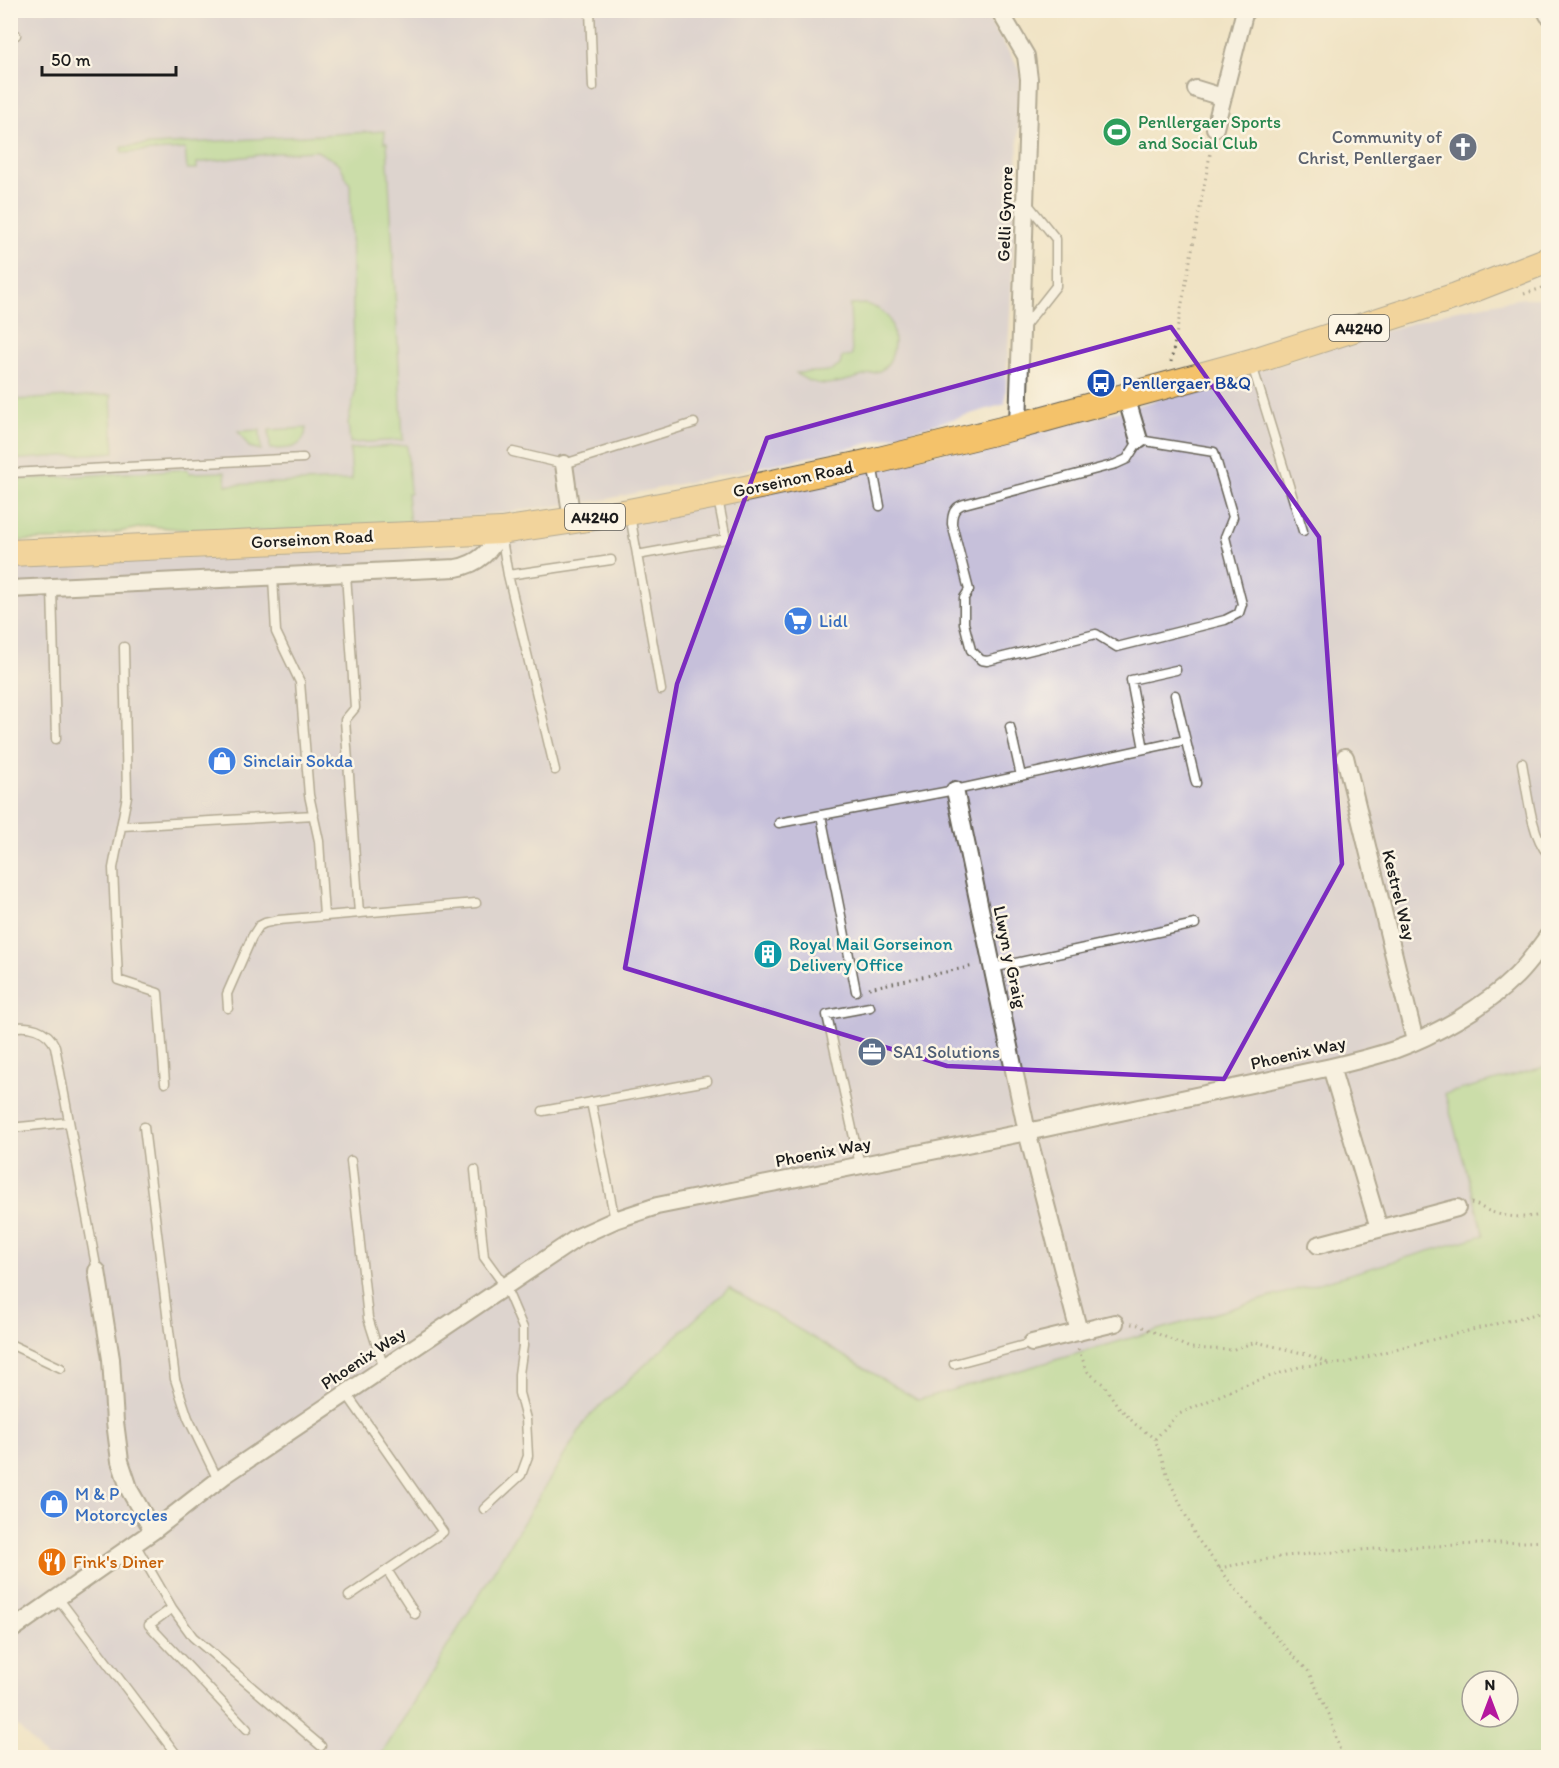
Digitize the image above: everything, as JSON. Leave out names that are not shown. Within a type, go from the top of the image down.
[{"type":"main road","name":"Gorseinon Road","points":[[10,553],[501,531],[629,512],[871,462],[1167,386],[1456,297],[1548,260]]},
{"type":"street","name":"Gelli Gynore","points":[[999,10],[1026,56],[1029,79],[1017,426]]},
{"type":"street","points":[[1215,128],[1245,10]]},
{"type":"street","points":[[1546,10],[1548,15]]},
{"type":"street","points":[[1196,89],[1222,98]]},
{"type":"street","points":[[1125,397],[1138,440]]},
{"type":"street","points":[[564,464],[572,521]]},
{"type":"street","points":[[10,589],[441,569],[466,566],[485,555],[501,531]]},
{"type":"street","name":"Kestrel Way","points":[[1345,757],[1415,1041]]},
{"type":"street","name":"Llwyn y Graig","points":[[955,790],[1027,1132],[1076,1333]]},
{"type":"street","name":"Phoenix Way","points":[[10,1632],[153,1531],[218,1480],[580,1236],[615,1220],[657,1206],[1027,1132],[1378,1055],[1415,1041],[1454,1022],[1504,987],[1527,964],[1548,936]]},
{"type":"street","points":[[1331,1067],[1379,1228]]},
{"type":"street","points":[[1318,1245],[1457,1208]]},
{"type":"street","points":[[98,1271],[111,1359],[120,1461],[130,1491],[153,1531]]},
{"type":"street","points":[[1032,1343],[1115,1323]]},
{"type":"lane","points":[[590,10],[593,87]]},
{"type":"lane","points":[[1021,331],[1056,286],[1056,239],[1025,201]]},
{"type":"lane","points":[[1251,362],[1303,531]]},
{"type":"lane","points":[[513,452],[564,464],[694,423]]},
{"type":"lane","points":[[1138,440],[1214,452],[1233,517],[1225,537],[1242,604],[1239,612],[1225,620],[1117,647],[1096,634],[987,661],[981,660],[971,650],[964,623],[963,598],[969,588],[952,524],[952,514],[955,509],[964,504],[1116,464],[1127,459],[1138,440]]},
{"type":"lane","points":[[10,473],[303,458]]},
{"type":"lane","points":[[871,462],[880,506]]},
{"type":"lane","points":[[637,555],[726,539],[717,495]]},
{"type":"lane","points":[[629,512],[661,690]]},
{"type":"lane","points":[[501,531],[508,575],[555,770]]},
{"type":"lane","points":[[508,575],[611,560]]},
{"type":"lane","points":[[346,574],[355,708],[345,720],[359,913]]},
{"type":"lane","points":[[273,577],[276,632],[300,682],[309,795],[319,841],[324,916]]},
{"type":"lane","points":[[52,588],[56,739]]},
{"type":"lane","points":[[124,647],[127,796],[113,868],[118,980],[158,993],[165,1083]]},
{"type":"lane","points":[[1144,749],[1131,680],[1176,669]]},
{"type":"lane","points":[[1175,695],[1196,783]]},
{"type":"lane","points":[[1010,727],[1021,776]]},
{"type":"lane","points":[[779,824],[955,790],[1186,740]]},
{"type":"lane","points":[[1522,763],[1537,836],[1548,854]]},
{"type":"lane","points":[[122,826],[314,814]]},
{"type":"lane","points":[[821,815],[855,991]]},
{"type":"lane","points":[[228,1008],[227,994],[252,937],[259,926],[265,922],[476,903]]},
{"type":"lane","points":[[991,966],[1196,924]]},
{"type":"lane","points":[[860,1165],[827,1015],[870,1007]]},
{"type":"lane","points":[[10,1029],[25,1027],[36,1029],[46,1033],[55,1046],[98,1271]]},
{"type":"lane","points":[[543,1111],[706,1081]]},
{"type":"lane","points":[[591,1102],[615,1220]]},
{"type":"lane","points":[[10,1128],[69,1122]]},
{"type":"lane","points":[[144,1127],[175,1379],[188,1418],[218,1480]]},
{"type":"lane","points":[[351,1161],[368,1318],[384,1368]]},
{"type":"lane","points":[[475,1170],[484,1257],[505,1286],[523,1328],[519,1393],[526,1419],[528,1456],[521,1475],[484,1509]]},
{"type":"lane","points":[[954,1364],[1032,1343]]},
{"type":"lane","points":[[10,1344],[61,1368]]},
{"type":"lane","points":[[346,1393],[443,1532],[349,1596]]},
{"type":"lane","points":[[135,1544],[172,1608],[193,1637],[321,1746]]},
{"type":"lane","points":[[387,1570],[415,1614]]},
{"type":"lane","points":[[58,1598],[180,1758]]},
{"type":"lane","points":[[172,1608],[149,1625],[247,1729]]},
{"type":"path","points":[[1167,386],[1215,128]]},
{"type":"path","points":[[1520,294],[1548,286]]},
{"type":"path","points":[[855,991],[991,966]]},
{"type":"path","points":[[1457,1208],[1461,1203],[1476,1203],[1487,1211],[1506,1216],[1548,1213]]},
{"type":"path","points":[[1155,1439],[1177,1415],[1241,1386],[1302,1366],[1346,1363],[1548,1311]]},
{"type":"path","points":[[1115,1323],[1138,1325],[1190,1348],[1231,1350],[1256,1342],[1306,1354],[1329,1364]]},
{"type":"path","points":[[1076,1333],[1088,1372],[1104,1385],[1117,1405],[1135,1424],[1155,1439],[1170,1482],[1196,1537],[1284,1646],[1308,1671],[1330,1716],[1340,1748],[1348,1758]]},
{"type":"path","points":[[1219,1568],[1286,1556],[1387,1548],[1548,1541]]},
{"type":"highlighted area","points":[[1171,327],[1319,537],[1342,864],[1224,1079],[947,1066],[625,968],[677,684],[767,438]]},
{"type":"shaded area","points":[[10,11],[984,11],[1021,72],[1005,404],[855,447],[603,500],[410,524],[221,533],[149,526],[82,539],[11,541]]},
{"type":"shaded area","points":[[1522,298],[1538,298],[1548,302],[1548,1066],[1445,1094],[1484,1235],[918,1400],[729,1288],[587,1418],[380,1757],[46,1757],[11,1719],[11,564],[470,546],[527,537],[739,499],[1109,414],[1452,311]]},
{"type":"green space","points":[[385,131],[403,440],[350,443],[348,423],[355,392],[350,185],[339,163],[317,151],[275,153],[197,163],[197,169],[187,169],[185,149],[122,153],[122,147]]},
{"type":"green space","points":[[866,304],[883,312],[891,324],[894,342],[891,359],[887,365],[874,373],[829,384],[812,382],[796,373],[831,371],[840,365],[842,357],[852,356],[850,305]]},
{"type":"green space","points":[[111,395],[114,452],[11,460],[11,400]]},
{"type":"green space","points":[[306,428],[302,441],[294,447],[270,449],[269,430]]},
{"type":"green space","points":[[260,430],[261,450],[249,447],[238,431]]},
{"type":"green space","points":[[407,445],[410,493],[407,493],[410,524],[221,533],[149,526],[82,539],[11,541],[11,480],[188,469],[189,473],[225,472],[226,485],[352,480],[350,449]]},
{"type":"green space","points":[[1548,1066],[1548,1757],[380,1757],[587,1418],[729,1288],[918,1400],[1484,1235],[1445,1094]]},
{"type":"place","name":"Penllergaer Sports and Social Club","points":[[1117,132]]},
{"type":"place","name":"Community of Christ, Penllergaer","points":[[1463,147]]},
{"type":"place","name":"Penllergaer B&Q","points":[[1101,383]]},
{"type":"place","name":"Lidl","points":[[798,621]]},
{"type":"place","name":"Sinclair Sokda","points":[[222,761]]},
{"type":"place","name":"Royal Mail Gorseinon Delivery Office","points":[[768,954]]},
{"type":"place","name":"SA1 Solutions","points":[[872,1052]]},
{"type":"place","name":"M & P Motorcycles","points":[[54,1504]]},
{"type":"place","name":"Fink's Diner","points":[[52,1562]]}]
